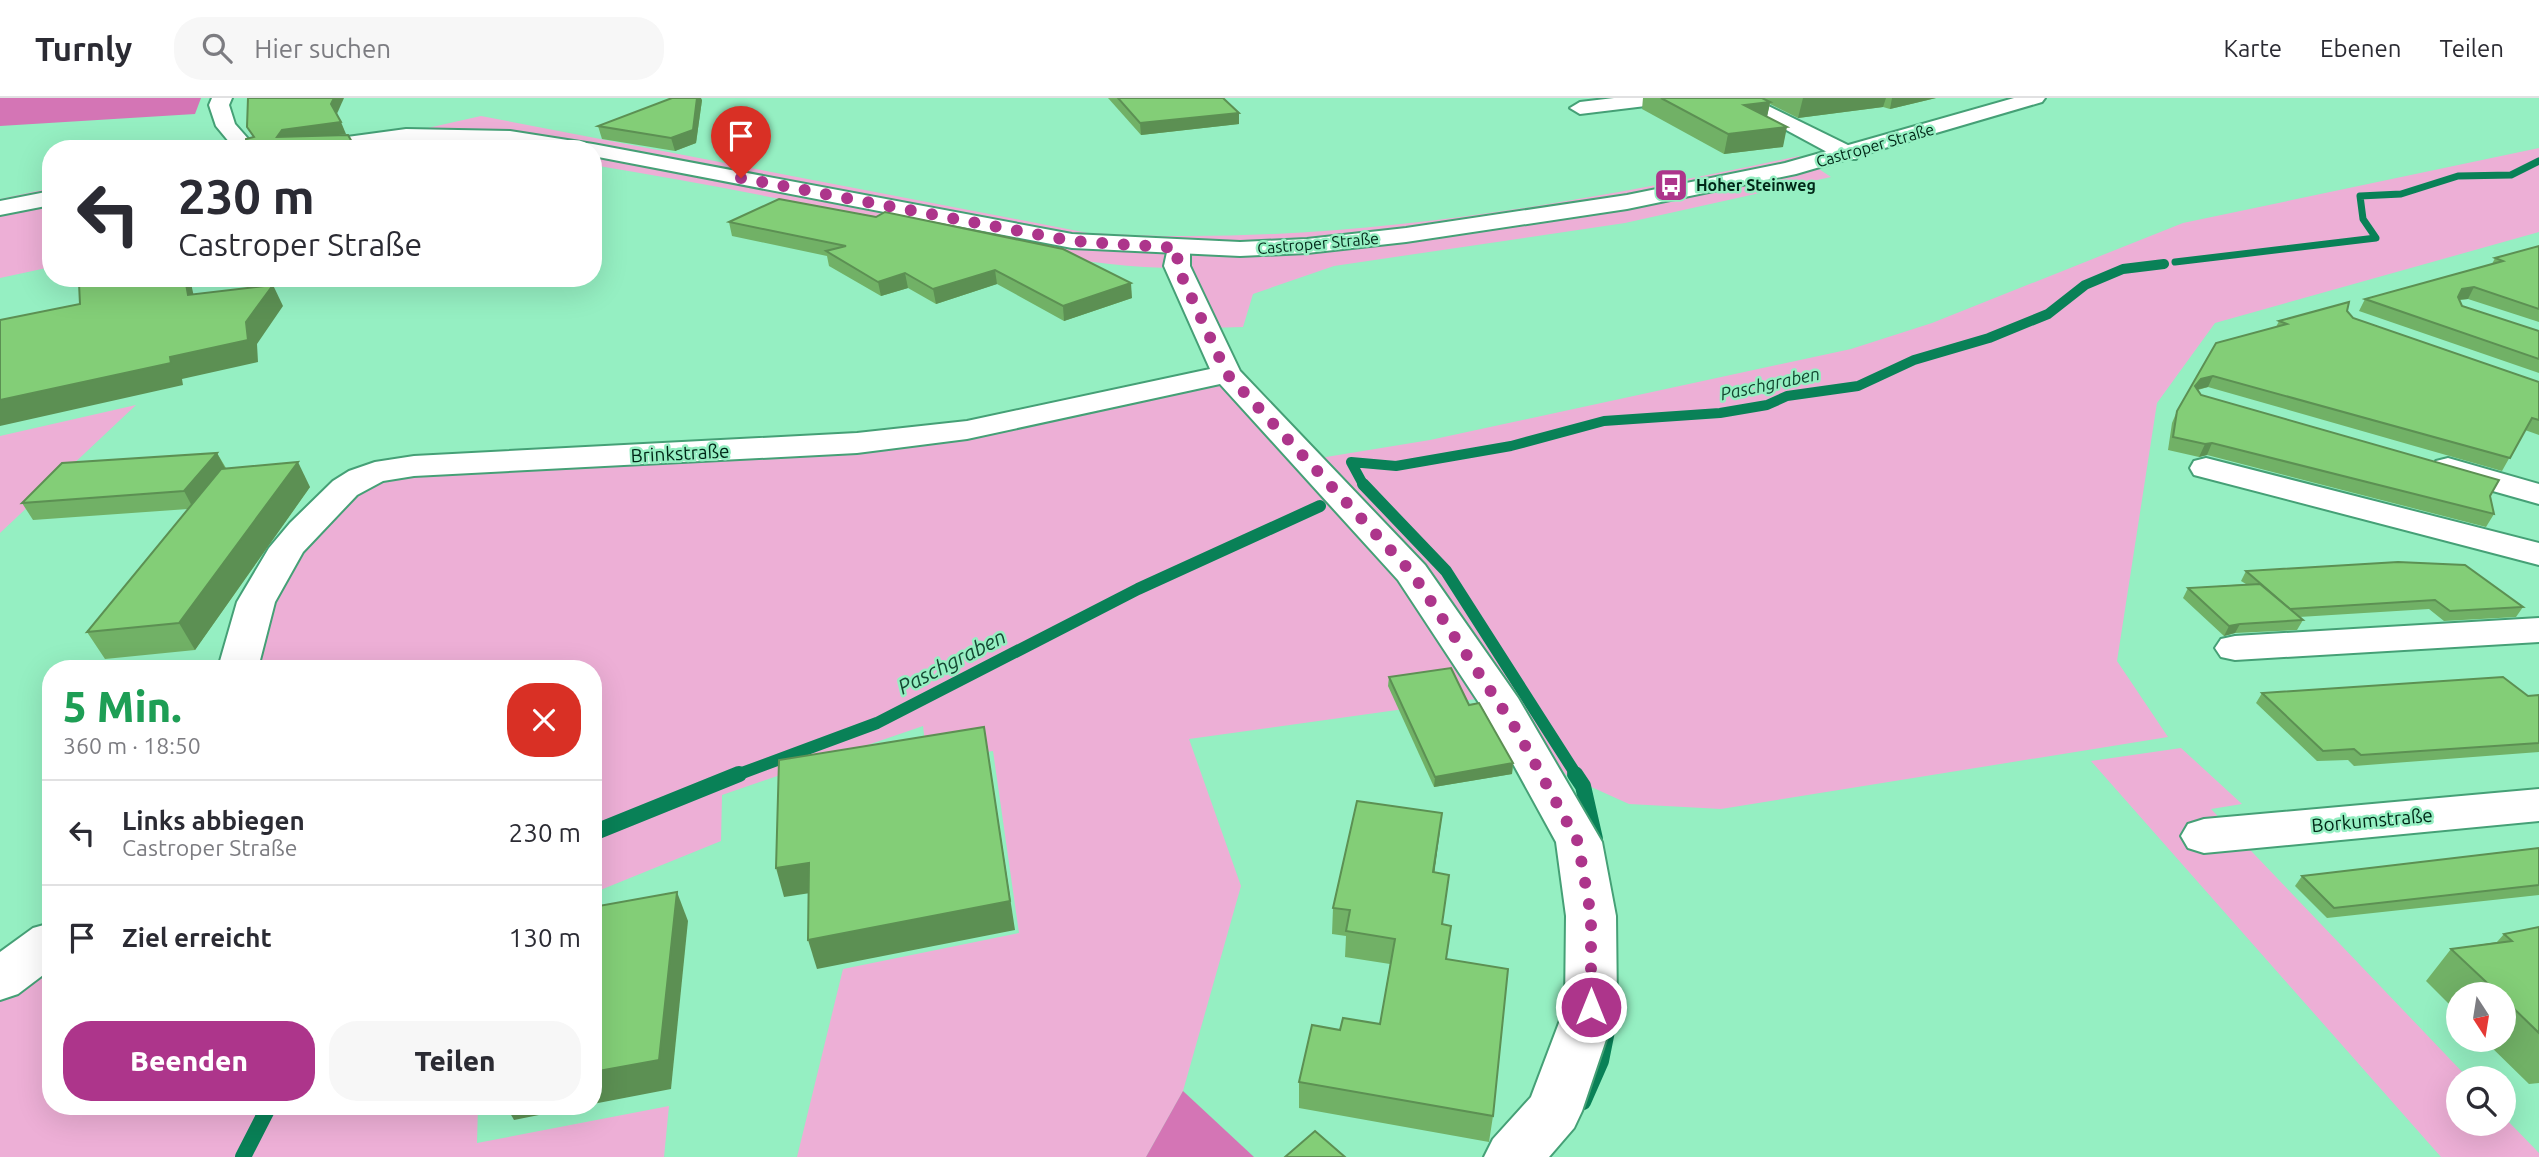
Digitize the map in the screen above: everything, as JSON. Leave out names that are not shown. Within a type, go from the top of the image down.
[{"type":"street","points":[[222,98],[219,105],[226,126],[239,140]]},
{"type":"street","points":[[1580,108],[1662,98]]},
{"type":"street","points":[[1737,98],[1848,154]]},
{"type":"street","name":"Castroper Straße","points":[[602,152],[1072,241],[1178,248],[1307,246],[1503,222],[1627,202],[1848,154],[2025,99]]},
{"type":"street","points":[[358,140],[414,132],[470,132],[524,140]]},
{"type":"street","points":[[0,208],[42,200]]},
{"type":"street","points":[[1178,248],[1177,266],[1227,374],[1412,573],[1503,707],[1578,842],[1591,916],[1591,1007],[1554,1111],[1513,1157]]},
{"type":"street","name":"Brinkstraße","points":[[240,660],[256,602],[287,548],[345,488],[375,472],[414,466],[871,442],[1019,420],[1227,374]]},
{"type":"street","points":[[2420,460],[2539,494]]},
{"type":"street","points":[[2206,468],[2539,554]]},
{"type":"street","points":[[2235,648],[2539,629]]},
{"type":"street","name":"Borkumstraße","points":[[2204,836],[2539,805]]},
{"type":"street","points":[[0,979],[42,949]]},
{"type":"shaded area","points":[[0,98],[201,98],[195,114],[0,126]]},
{"type":"shaded area","points":[[481,116],[1088,233],[1178,236],[1267,234],[1446,219],[1623,191],[1799,156],[1831,177],[1625,223],[1334,266],[1253,294],[1243,327],[1208,328],[1185,268],[1114,265],[1079,260],[790,201],[602,166],[602,140],[387,140],[392,136]]},
{"type":"shaded area","points":[[2539,148],[2539,232],[2215,323],[2157,403],[2117,661],[2168,737],[1721,809],[1629,804],[1567,776],[1314,459],[1430,440],[1851,349],[1932,323],[2183,223]]},
{"type":"shaded area","points":[[42,190],[42,269],[0,278],[0,199]]},
{"type":"shaded area","points":[[1225,376],[1405,574],[1490,697],[1189,739],[1241,886],[1183,1091],[1146,1157],[797,1157],[843,969],[1019,933],[993,751],[927,760],[923,726],[722,795],[721,841],[602,889],[602,660],[248,660],[264,595],[329,511],[393,476],[855,448]]},
{"type":"shaded area","points":[[136,405],[0,533],[0,436]]},
{"type":"shaded area","points":[[2181,748],[2242,804],[2211,809],[2457,1066],[2446,1066],[2446,1136],[2516,1136],[2516,1129],[2539,1153],[2539,1157],[2441,1157],[2091,761]]},
{"type":"shaded area","points":[[42,956],[42,1115],[478,1115],[477,1143],[669,1106],[664,1157],[0,1157],[0,988]]},
{"type":"shaded area","points":[[1183,1091],[1254,1157],[1146,1157]]},
{"type":"building","points":[[248,98],[334,98],[331,104],[341,122],[282,130],[277,137],[348,135],[351,140],[246,140],[254,137],[247,127]]},
{"type":"building","points":[[672,98],[697,98],[693,130],[671,138],[598,126]]},
{"type":"building","points":[[1118,98],[1223,98],[1239,113],[1140,123]]},
{"type":"building","points":[[1661,98],[1762,98],[1770,102],[1744,105],[1787,127],[1728,134]]},
{"type":"building","points":[[779,199],[876,217],[885,212],[1063,249],[1131,283],[1063,306],[995,270],[933,289],[905,273],[878,282],[826,251],[846,246],[729,222]]},
{"type":"building","points":[[2539,246],[2539,309],[2474,287],[2462,289],[2458,297],[2462,306],[2539,331],[2539,359],[2365,299],[2503,261],[2495,258]]},
{"type":"building","points":[[79,287],[187,287],[188,295],[272,287],[246,322],[248,340],[170,357],[171,363],[0,400],[0,320],[80,304]]},
{"type":"building","points":[[2349,302],[2347,311],[2353,318],[2539,382],[2539,420],[2532,418],[2510,458],[2213,376],[2201,379],[2195,386],[2201,395],[2499,480],[2490,496],[2494,514],[2212,443],[2173,437],[2177,411],[2216,343],[2287,324],[2279,321]]},
{"type":"building","points":[[217,453],[184,491],[22,503],[62,463]]},
{"type":"building","points":[[298,462],[179,623],[87,632],[221,469]]},
{"type":"building","points":[[2398,562],[2465,565],[2523,607],[2450,611],[2435,600],[2290,609],[2246,571]]},
{"type":"building","points":[[2260,584],[2303,620],[2229,626],[2188,588]]},
{"type":"building","points":[[1451,668],[1469,705],[1479,703],[1513,763],[1435,777],[1389,677]]},
{"type":"building","points":[[2503,677],[2528,696],[2539,695],[2539,743],[2361,755],[2354,749],[2323,751],[2262,693]]},
{"type":"building","points":[[984,727],[1010,901],[808,940],[809,863],[776,868],[779,760]]},
{"type":"building","points":[[1357,801],[1442,813],[1433,872],[1449,875],[1442,924],[1451,926],[1446,959],[1508,969],[1493,1116],[1299,1082],[1312,1025],[1340,1030],[1343,1018],[1380,1024],[1395,939],[1346,931],[1350,910],[1333,908]]},
{"type":"building","points":[[2539,848],[2539,885],[2334,908],[2302,876]]},
{"type":"building","points":[[677,892],[659,1060],[602,1070],[602,905]]},
{"type":"building","points":[[2539,927],[2539,1033],[2516,1011],[2516,982],[2486,982],[2451,949],[2512,941],[2504,934]]},
{"type":"building","points":[[1315,1131],[1345,1157],[1285,1157]]},
{"type":"waterway","name":"Paschgraben","points":[[2175,262],[2376,238],[2363,219],[2360,196],[2401,194],[2458,176],[2511,175],[2539,161]]},
{"type":"waterway","name":"Paschgraben","points":[[1364,486],[1351,462],[1396,466],[1511,446],[1604,421],[1720,413],[1767,405],[1787,396],[1858,386],[1914,360],[1989,338],[2048,314],[2085,285],[2123,269],[2164,264]]},
{"type":"waterway","name":"Paschgraben","points":[[2149,266],[2165,264]]},
{"type":"waterway","points":[[1363,484],[1446,571],[1577,776]]},
{"type":"waterway","name":"Paschgraben","points":[[735,776],[877,723],[1138,589],[1320,506]]},
{"type":"waterway","name":"Paschgraben","points":[[735,776],[739,774]]},
{"type":"waterway","points":[[1575,774],[1583,786],[1595,839]]},
{"type":"waterway","name":"Paschgraben","points":[[602,829],[735,776]]},
{"type":"waterway","points":[[1583,1102],[1601,1061],[1608,1026]]},
{"type":"waterway","name":"Paschgraben","points":[[243,1157],[264,1115]]},
{"type":"place","name":"Hoher Steinweg","points":[[1671,185]]},
{"type":"route","points":[[741,178],[1072,241],[1178,248],[1177,266],[1227,374],[1412,573],[1503,707],[1578,842],[1591,916],[1591,1007]]}]
